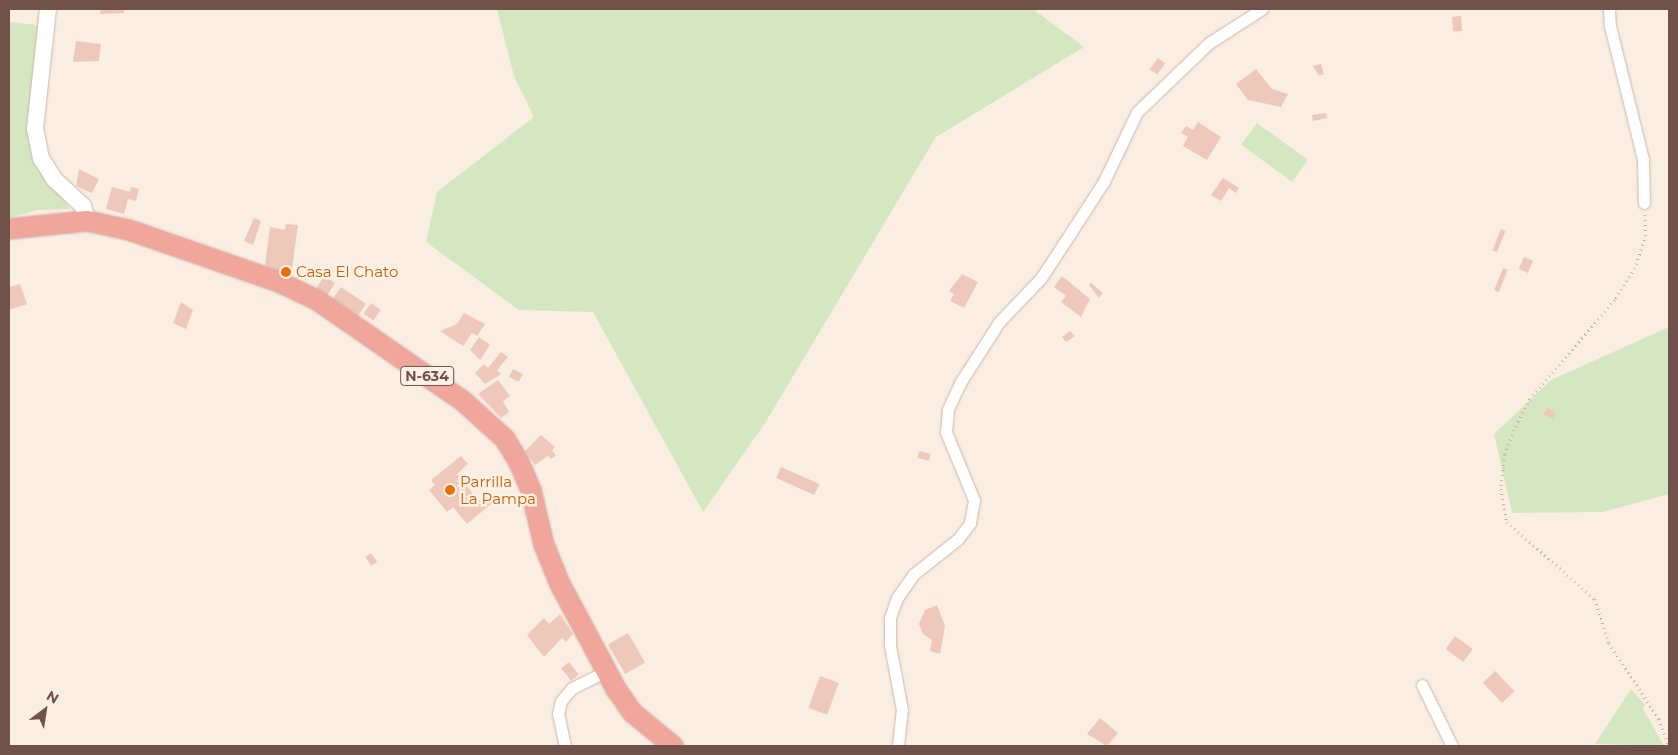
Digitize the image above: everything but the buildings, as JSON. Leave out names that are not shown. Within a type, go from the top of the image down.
[{"type":"highway","name":"N-634","points":[[9,229],[60,221],[87,221],[129,230],[279,282],[316,300],[484,418],[505,439],[519,462],[547,553],[607,671],[634,713],[673,746]]},
{"type":"street","points":[[48,9],[35,128],[41,158],[54,179],[83,206],[87,221]]},
{"type":"street","points":[[898,746],[902,710],[890,645],[890,618],[897,598],[914,574],[958,539],[970,523],[974,500],[946,432],[948,409],[960,383],[999,322],[1041,278],[1066,240],[1104,181],[1137,112],[1209,44],[1262,9]]},
{"type":"street","points":[[1610,9],[1610,26],[1643,159],[1644,203]]},
{"type":"street","points":[[566,746],[558,714],[561,701],[572,688],[607,671]]},
{"type":"street","points":[[1422,685],[1452,746]]},
{"type":"path","points":[[1644,203],[1646,235],[1635,268],[1615,300],[1530,399],[1505,455],[1501,490],[1506,522],[1595,599],[1609,643],[1654,712],[1669,746]]},
{"type":"green space","points":[[497,9],[1033,9],[1084,47],[936,137],[765,423],[703,512],[593,312],[519,310],[426,242],[437,192],[534,117],[514,76]]},
{"type":"green space","points":[[9,22],[38,25],[30,131],[69,209],[37,210],[9,218]]},
{"type":"green space","points":[[1257,123],[1308,160],[1292,182],[1241,145]]},
{"type":"green space","points":[[1669,327],[1669,494],[1603,512],[1512,513],[1494,434],[1551,380]]},
{"type":"green space","points":[[1631,689],[1645,705],[1643,709],[1664,746],[1595,744]]},
{"type":"place","name":"Casa El Chato","points":[[286,272]]},
{"type":"place","name":"Parrilla La Pampa","points":[[450,490]]}]
